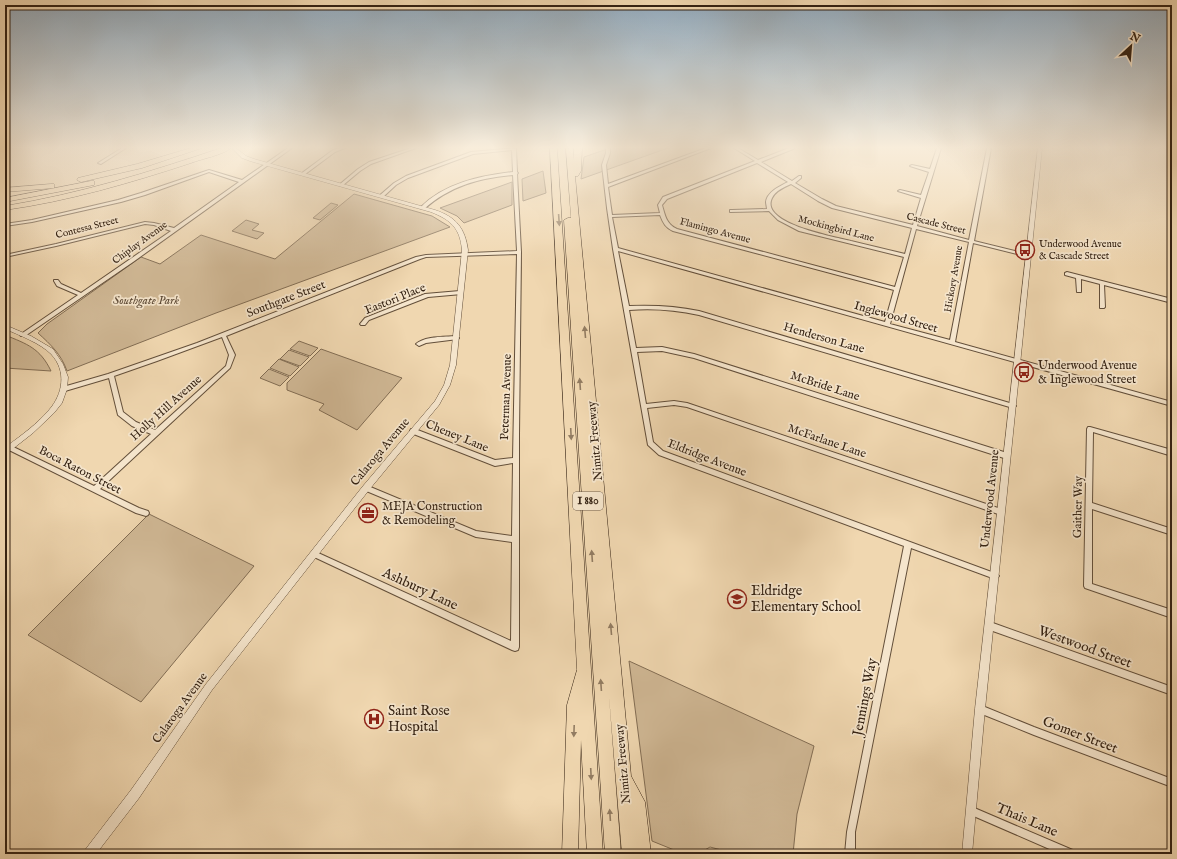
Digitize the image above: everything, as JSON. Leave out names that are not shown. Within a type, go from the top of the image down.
[{"type":"highway","points":[[5,190],[22,188]]},
{"type":"highway","points":[[5,194],[43,188]]},
{"type":"highway","points":[[5,200],[68,188]]},
{"type":"highway","points":[[5,204],[88,188]]},
{"type":"highway","points":[[5,208],[71,196],[102,188]]},
{"type":"highway","name":"Nimitz Freeway","points":[[556,188],[595,854]]},
{"type":"highway","name":"I 880","points":[[557,188],[613,854]]},
{"type":"highway","name":"Nimitz Freeway","points":[[573,188],[630,854]]},
{"type":"highway","points":[[570,854],[574,705],[585,665]]},
{"type":"highway","points":[[624,779],[637,802],[643,854]]},
{"type":"street","points":[[5,225],[32,221],[119,201],[158,188]]},
{"type":"street","name":"Chiplay Avenue","points":[[24,335],[233,188]]},
{"type":"street","name":"Calaroga Avenue","points":[[89,854],[135,794],[209,687],[366,488],[437,402],[447,385],[453,365],[456,338],[464,254],[463,236],[456,224],[444,215],[352,188]]},
{"type":"street","points":[[381,196],[390,188]]},
{"type":"street","points":[[422,208],[439,193],[453,188]]},
{"type":"street","name":"Peterman Avenue","points":[[515,648],[515,460],[519,252],[517,188]]},
{"type":"street","name":"Eldridge Avenue","points":[[606,188],[615,249],[650,444],[661,453],[995,576]]},
{"type":"street","points":[[611,216],[662,214],[660,205],[666,198],[690,188]]},
{"type":"street","points":[[732,211],[770,210],[768,202],[771,194],[779,188]]},
{"type":"street","name":"Cascade Street","points":[[800,188],[834,207],[1029,256]]},
{"type":"street","points":[[887,325],[926,188]]},
{"type":"street","name":"Hickory Avenue","points":[[952,343],[981,188]]},
{"type":"street","name":"Underwood Avenue","points":[[967,854],[980,709],[1036,188]]},
{"type":"street","points":[[900,191],[923,197]]},
{"type":"street","name":"Mockingbird Lane","points":[[770,210],[776,218],[788,226],[907,256]]},
{"type":"street","name":"Flamingo Avenue","points":[[662,214],[665,223],[669,228],[675,230],[897,289]]},
{"type":"street","name":"Contessa Street","points":[[5,256],[145,223],[174,230]]},
{"type":"street","name":"Inglewood Street","points":[[615,249],[1172,404]]},
{"type":"street","name":"Southgate Street","points":[[65,389],[111,376],[418,258],[464,254],[519,252]]},
{"type":"street","points":[[1067,274],[1172,301]]},
{"type":"street","points":[[1078,277],[1079,291]]},
{"type":"street","points":[[56,281],[59,285],[82,295]]},
{"type":"street","points":[[1102,283],[1102,307]]},
{"type":"street","name":"Eastori Place","points":[[363,324],[367,319],[427,295],[460,293]]},
{"type":"street","name":"Henderson Lane","points":[[626,308],[657,306],[680,308],[1013,406]]},
{"type":"street","points":[[5,327],[24,335],[53,352],[63,369],[65,389],[57,404],[45,419],[7,448]]},
{"type":"street","name":"Holly Hill Avenue","points":[[94,490],[228,367],[232,355],[223,334]]},
{"type":"street","points":[[419,344],[426,341],[456,338]]},
{"type":"street","name":"McBride Lane","points":[[634,350],[662,349],[694,356],[1007,456]]},
{"type":"street","points":[[111,376],[120,413],[134,424],[155,433]]},
{"type":"street","name":"McFarlane Lane","points":[[644,406],[674,403],[687,405],[1001,512]]},
{"type":"street","name":"Gaither Way","points":[[1172,453],[1090,429],[1088,586],[1172,614]]},
{"type":"street","name":"Cheney Lane","points":[[413,431],[495,463],[515,460]]},
{"type":"street","name":"Boca Raton Street","points":[[7,448],[138,511],[146,513]]},
{"type":"street","points":[[366,488],[476,534],[515,539]]},
{"type":"street","points":[[1089,505],[1172,532]]},
{"type":"street","name":"Jennings Way","points":[[850,854],[851,832],[908,545]]},
{"type":"street","name":"Ashbury Lane","points":[[314,554],[515,648]]},
{"type":"street","name":"Westwood Street","points":[[990,626],[1172,691]]},
{"type":"street","name":"Gomer Street","points":[[980,709],[1172,783]]},
{"type":"street","name":"Thais Lane","points":[[972,811],[1072,854]]},
{"type":"green space","points":[[495,188],[512,188],[512,205],[464,223],[457,216],[440,208]]},
{"type":"green space","points":[[522,188],[545,188],[546,193],[523,201]]},
{"type":"green space","name":"Southgate Park","points":[[354,194],[432,216],[450,227],[216,313],[67,371],[59,355],[38,333],[47,324],[141,257],[160,264],[201,235],[275,259]]},
{"type":"green space","points":[[331,203],[338,205],[320,220],[313,218]]},
{"type":"green space","points":[[246,220],[259,224],[252,230],[264,233],[257,239],[232,231]]},
{"type":"green space","points":[[5,335],[32,348],[47,363],[51,371],[5,368]]},
{"type":"green space","points":[[299,341],[318,348],[310,356],[290,349]]},
{"type":"green space","points":[[321,349],[402,378],[357,430],[319,410],[324,404],[287,390],[287,383]]},
{"type":"green space","points":[[289,350],[309,357],[300,366],[280,359]]},
{"type":"green space","points":[[279,359],[299,367],[290,376],[270,368]]},
{"type":"green space","points":[[269,369],[289,377],[280,386],[260,378]]},
{"type":"green space","points":[[149,514],[254,566],[141,702],[28,635]]},
{"type":"green space","points":[[629,661],[814,746],[797,814],[793,854],[772,854],[752,851],[729,852],[710,847],[701,854],[684,854],[652,841]]},
{"type":"place","name":"Underwood Avenue & Cascade Street","points":[[1025,250]]},
{"type":"place","name":"Underwood Avenue & Inglewood Street","points":[[1024,372]]},
{"type":"place","name":"MEJA Construction & Remodeling","points":[[368,513]]},
{"type":"place","name":"Eldridge Elementary School","points":[[737,599]]},
{"type":"place","name":"Saint Rose Hospital","points":[[374,719]]}]
